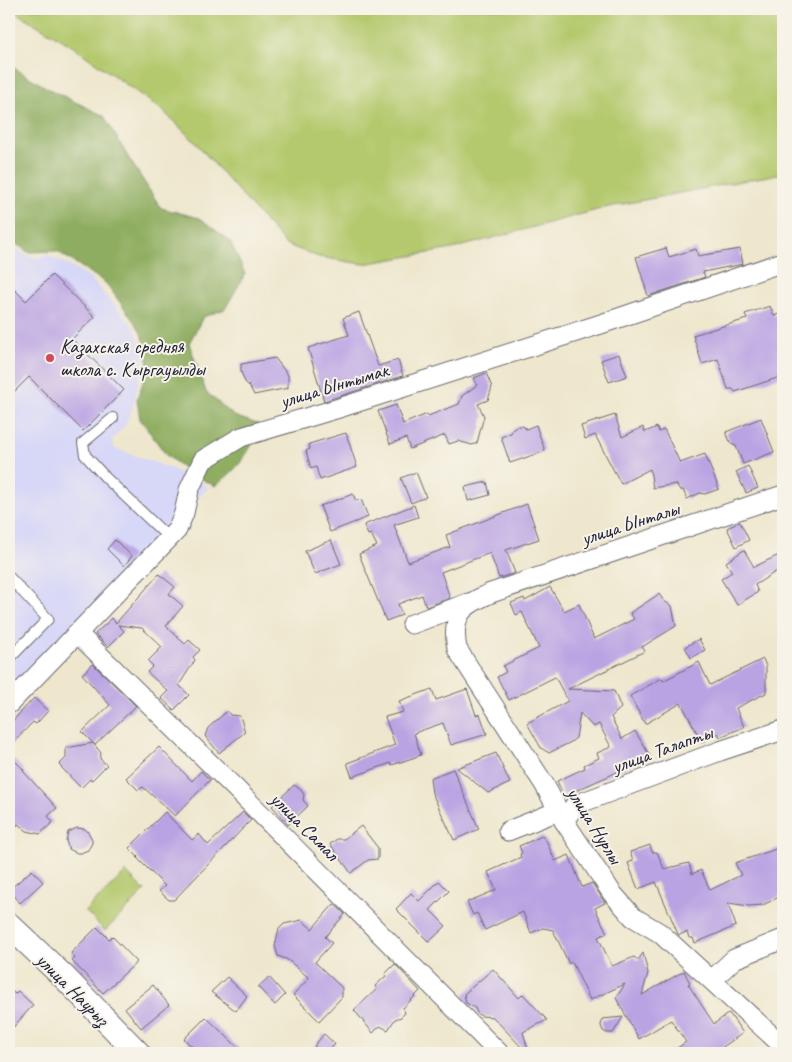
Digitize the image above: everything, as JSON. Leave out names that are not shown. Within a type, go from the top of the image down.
[{"type":"street","name":"улица Ынтымак","points":[[9,704],[177,530],[184,513],[189,490],[203,460],[241,437],[336,409],[592,327],[783,262]]},
{"type":"street","name":"улица Ынталы","points":[[491,593],[783,495]]},
{"type":"street","name":"улица Нурлы","points":[[491,593],[473,600],[457,616],[454,635],[457,649],[544,784],[561,816],[612,893],[633,917],[660,933],[783,1046]]},
{"type":"street","points":[[412,624],[473,600]]},
{"type":"street","name":"улица Самал","points":[[77,633],[235,788],[499,1053]]},
{"type":"street","name":"улица Талапты","points":[[561,816],[575,805],[720,751],[783,730]]},
{"type":"street","points":[[508,832],[561,816]]},
{"type":"street","name":"улица Наурыз","points":[[9,925],[65,978],[138,1053]]},
{"type":"street","points":[[713,980],[734,959],[783,939]]},
{"type":"lane","points":[[114,418],[83,443],[85,456],[169,538]]},
{"type":"lane","points":[[9,578],[48,619],[9,659]]},
{"type":"shaded area","points":[[9,245],[34,258],[49,255],[88,276],[133,326],[145,352],[133,406],[125,426],[112,440],[114,448],[170,468],[209,487],[9,688]]},
{"type":"green space","points":[[10,9],[783,9],[783,173],[608,207],[452,249],[363,264],[319,257],[285,244],[195,142],[162,110],[72,46]]},
{"type":"green space","points":[[9,65],[49,89],[104,116],[161,208],[199,218],[230,241],[245,274],[225,309],[203,317],[189,343],[206,392],[234,416],[260,425],[243,459],[231,473],[215,486],[194,475],[167,456],[140,419],[137,399],[146,374],[149,351],[138,327],[106,283],[57,251],[28,252],[9,239]]},
{"type":"green space","points":[[126,872],[145,891],[105,931],[85,911]]},
{"type":"building","points":[[666,248],[669,257],[696,249],[698,256],[740,249],[743,264],[703,272],[705,277],[648,296],[636,257]]},
{"type":"building","name":"Казахская средняя школа с. Кыргауылды","points":[[52,275],[95,317],[72,339],[124,390],[83,431],[29,377],[9,397],[9,284],[26,301]]},
{"type":"building","points":[[770,306],[774,316],[783,312],[783,376],[735,392],[733,389],[728,389],[718,359],[702,364],[693,335],[747,319],[745,314]]},
{"type":"building","points":[[359,312],[378,366],[398,360],[403,376],[324,401],[308,348],[349,335],[343,318]]},
{"type":"building","points":[[619,354],[627,376],[609,382],[601,360]]},
{"type":"building","points":[[275,358],[288,375],[288,388],[254,395],[245,382],[241,372],[241,364]]},
{"type":"building","points":[[486,373],[492,387],[488,400],[478,404],[484,416],[477,443],[472,445],[458,441],[449,444],[445,435],[410,449],[406,438],[390,444],[378,411],[396,405],[403,424],[427,414],[428,416],[459,404],[462,396],[477,385],[474,378]]},
{"type":"building","points":[[615,415],[622,437],[643,427],[645,432],[657,427],[659,432],[664,429],[680,463],[705,454],[719,489],[705,494],[700,493],[687,499],[683,490],[680,490],[676,484],[653,488],[650,469],[621,484],[595,435],[585,439],[581,426]]},
{"type":"building","points":[[761,418],[774,452],[743,464],[736,446],[731,444],[726,432]]},
{"type":"building","points":[[536,425],[545,451],[510,463],[501,437],[511,433],[518,426],[523,426],[526,429]]},
{"type":"building","points":[[346,433],[357,467],[320,480],[316,467],[311,469],[306,451],[310,449],[309,444]]},
{"type":"building","points":[[748,466],[758,488],[746,493],[736,472]]},
{"type":"building","points":[[416,472],[426,497],[411,503],[401,478]]},
{"type":"building","points":[[487,482],[490,495],[468,501],[465,487]]},
{"type":"building","points":[[353,494],[356,501],[361,499],[368,517],[330,532],[320,506]]},
{"type":"building","points":[[527,504],[539,539],[506,550],[515,573],[499,578],[490,553],[441,572],[450,598],[426,607],[422,595],[398,604],[402,615],[386,621],[359,554],[377,546],[371,534],[368,535],[364,525],[414,505],[418,517],[394,525],[408,562],[450,547],[446,535]]},
{"type":"building","points":[[740,522],[749,540],[736,547],[727,528]]},
{"type":"building","points":[[115,540],[132,556],[124,566],[107,549]]},
{"type":"building","points":[[331,540],[341,564],[315,574],[305,551]]},
{"type":"building","points":[[744,550],[754,567],[783,553],[783,567],[755,585],[758,592],[737,605],[721,579],[732,572],[726,562]]},
{"type":"building","points":[[159,574],[175,587],[169,594],[183,606],[166,626],[185,644],[189,640],[200,650],[193,657],[195,660],[179,685],[189,695],[174,710],[161,698],[168,691],[147,672],[153,666],[148,661],[162,647],[142,628],[118,625],[124,631],[108,647],[95,634],[112,618],[116,623]]},
{"type":"building","points":[[550,587],[564,611],[579,604],[594,639],[634,619],[630,613],[659,594],[664,601],[672,606],[676,626],[642,647],[645,651],[568,689],[614,691],[621,708],[611,717],[622,739],[635,731],[650,756],[636,765],[564,796],[557,781],[585,768],[584,765],[599,758],[597,753],[611,747],[599,724],[593,727],[580,713],[576,738],[549,753],[541,748],[527,723],[568,701],[555,677],[509,700],[497,677],[506,672],[503,666],[539,648],[522,612],[516,615],[511,603],[524,598],[525,601]]},
{"type":"building","points":[[699,639],[705,650],[691,658],[685,647]]},
{"type":"building","points":[[763,659],[766,666],[766,693],[736,708],[744,727],[720,737],[718,733],[702,742],[681,703],[645,724],[630,696],[662,678],[663,681],[699,662],[710,685]]},
{"type":"building","points":[[93,664],[136,706],[95,745],[82,732],[110,705],[82,674]]},
{"type":"building","points":[[432,689],[436,700],[467,689],[476,715],[480,714],[487,734],[451,745],[443,723],[414,733],[421,755],[352,777],[347,763],[395,745],[385,717],[403,712],[399,701]]},
{"type":"building","points":[[34,698],[48,711],[36,724],[33,722],[9,747],[9,725]]},
{"type":"building","points":[[227,711],[230,715],[240,716],[245,732],[219,753],[205,736],[208,728]]},
{"type":"building","points":[[93,743],[101,753],[100,759],[107,765],[81,788],[59,765],[66,758],[66,748]]},
{"type":"building","points":[[159,747],[192,781],[201,771],[210,780],[175,816],[143,787],[138,790],[126,778]]},
{"type":"building","points":[[496,753],[510,783],[488,793],[457,768]]},
{"type":"building","points":[[9,755],[57,808],[48,816],[53,822],[40,834],[27,831],[18,824],[9,834]]},
{"type":"building","points":[[453,769],[479,829],[454,840],[432,793],[430,778]]},
{"type":"building","points":[[294,785],[301,790],[304,795],[303,800],[308,806],[288,825],[272,806]]},
{"type":"building","points":[[165,812],[192,840],[199,834],[208,845],[243,812],[251,820],[174,900],[169,900],[159,891],[165,886],[129,848]]},
{"type":"building","points":[[361,826],[378,848],[378,859],[368,860],[351,873],[330,844],[337,839],[344,839]]},
{"type":"building","points":[[77,828],[85,829],[92,839],[88,850],[81,853],[69,849],[66,841],[68,832]]},
{"type":"building","points":[[542,836],[547,842],[555,861],[569,855],[582,887],[592,883],[604,901],[605,903],[595,908],[607,933],[598,937],[612,966],[634,957],[638,960],[643,953],[648,973],[642,995],[684,971],[690,983],[688,984],[714,1024],[729,1013],[743,1033],[714,1053],[670,1053],[686,1042],[671,1020],[639,1039],[616,998],[625,984],[590,1000],[572,962],[569,964],[553,930],[543,928],[531,933],[523,912],[485,930],[477,913],[473,915],[467,902],[496,890],[488,872],[521,857],[520,854],[522,853],[519,846]]},
{"type":"building","points":[[650,845],[652,852],[657,852],[664,869],[689,863],[692,874],[701,870],[710,890],[741,875],[735,863],[779,848],[783,861],[783,895],[763,905],[749,906],[728,903],[736,926],[695,943],[693,938],[689,938],[687,932],[678,934],[656,882],[638,889],[628,863],[633,861],[630,852]]},
{"type":"building","points":[[32,870],[43,882],[20,903],[9,890]]},
{"type":"building","points":[[439,881],[449,891],[430,910],[446,926],[429,942],[396,909],[411,893],[419,901]]},
{"type":"building","points":[[334,904],[345,914],[325,937],[332,943],[315,962],[342,988],[342,997],[319,1021],[293,995],[309,978],[288,960],[278,956],[275,946],[279,929],[284,924],[302,920],[312,929]]},
{"type":"building","points":[[97,927],[109,939],[112,936],[137,962],[103,993],[72,961],[75,958],[71,953]]},
{"type":"building","points":[[395,964],[420,991],[403,1008],[405,1013],[395,1019],[388,1030],[380,1026],[373,1033],[354,1010],[377,989],[375,986]]},
{"type":"building","points":[[493,969],[519,998],[523,994],[547,1020],[523,1032],[529,1053],[493,1017],[481,1016],[475,1008],[466,1003],[464,994]]},
{"type":"building","points":[[227,977],[247,996],[236,1011],[211,992]]},
{"type":"building","points":[[269,977],[285,995],[275,1005],[258,987]]},
{"type":"building","points":[[153,985],[169,1005],[141,1028],[125,1008]]},
{"type":"building","points":[[9,989],[15,994],[18,991],[33,1005],[9,1032]]},
{"type":"building","points":[[206,1017],[244,1053],[199,1053],[184,1039]]},
{"type":"building","points":[[623,1017],[613,1033],[603,1031],[601,1026],[602,1019]]},
{"type":"building","points":[[324,1034],[335,1044],[327,1053],[323,1053],[314,1046]]},
{"type":"place","name":"Казахская средняя школа с. Кыргауылды","points":[[50,358]]}]
